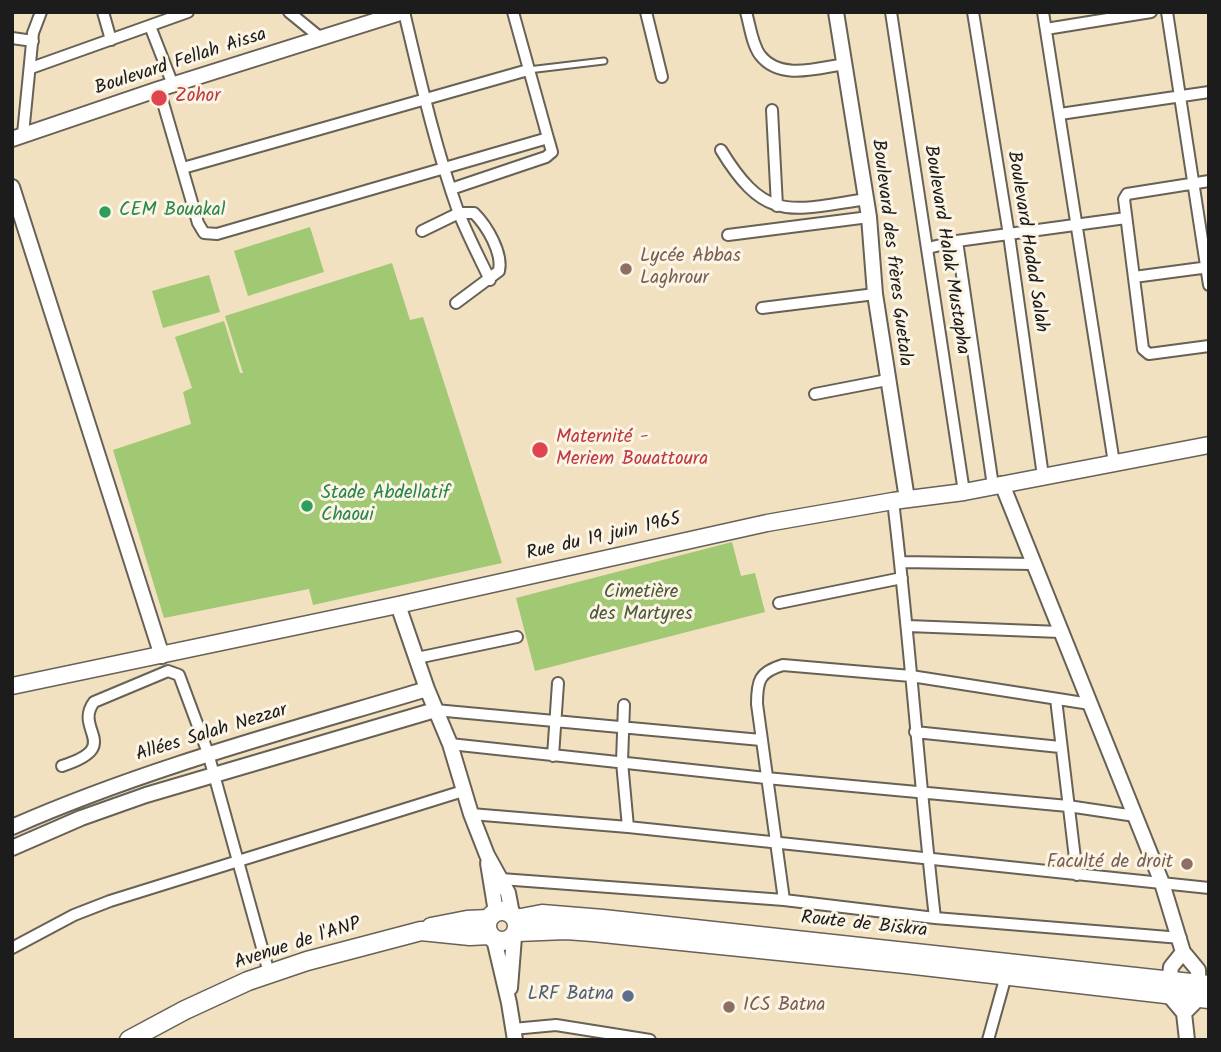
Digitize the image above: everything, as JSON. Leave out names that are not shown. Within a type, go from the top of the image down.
[{"type":"main road","name":"Rue du 19 juin 1965","points":[[15,688],[767,523],[964,492],[1209,445]]},
{"type":"main road","name":"Route de Biskra","points":[[421,931],[439,924],[593,932],[1007,969],[1204,991]]},
{"type":"main road","name":"Avenue de l'ANP","points":[[129,1040],[185,1010],[269,973],[351,948],[421,931]]},
{"type":"street","points":[[18,137],[31,68],[33,33],[41,12]]},
{"type":"street","points":[[103,12],[111,40]]},
{"type":"street","points":[[31,68],[188,12]]},
{"type":"street","points":[[289,12],[323,39]]},
{"type":"street","points":[[403,12],[451,189],[459,213],[490,280]]},
{"type":"street","name":"Boulevard Fellah Aissa","points":[[18,137],[403,12]]},
{"type":"street","points":[[451,189],[546,157],[551,152],[513,12]]},
{"type":"street","points":[[646,12],[663,76]]},
{"type":"street","points":[[746,12],[759,54],[769,64],[780,69],[799,71],[845,64]]},
{"type":"street","name":"Boulevard des frères Guetala","points":[[836,12],[867,199],[875,294],[900,500]]},
{"type":"street","name":"Boulevard Halak Mustapha","points":[[891,12],[964,492]]},
{"type":"street","name":"Boulevard Hadad Salah","points":[[973,12],[1009,235],[1043,476]]},
{"type":"street","points":[[1043,12],[1114,463]]},
{"type":"street","points":[[1046,29],[1152,12]]},
{"type":"street","points":[[1167,12],[1209,285]]},
{"type":"street","points":[[150,26],[198,223],[201,230],[209,234],[548,138]]},
{"type":"street","points":[[12,38],[33,41]]},
{"type":"street","points":[[183,168],[528,69]]},
{"type":"street","points":[[1060,114],[1209,92]]},
{"type":"street","points":[[772,110],[777,206]]},
{"type":"street","points":[[721,150],[746,186],[777,206],[796,209],[867,199]]},
{"type":"street","points":[[1209,181],[1125,194],[1141,344],[1145,352],[1155,354],[1209,346]]},
{"type":"street","points":[[12,187],[162,656]]},
{"type":"street","points":[[422,231],[459,213],[468,212],[477,216],[495,248],[500,267],[490,280],[456,303]]},
{"type":"street","points":[[727,235],[869,217]]},
{"type":"street","points":[[928,248],[957,241],[1126,218]]},
{"type":"street","points":[[957,241],[998,485],[1033,564],[1162,883],[1182,945],[1198,970],[1204,991],[1184,1013]]},
{"type":"street","points":[[1134,277],[1207,268]]},
{"type":"street","points":[[762,308],[875,294]]},
{"type":"street","points":[[815,394],[887,380]]},
{"type":"street","points":[[900,500],[900,562],[935,918]]},
{"type":"street","points":[[900,562],[1033,564]]},
{"type":"street","points":[[779,603],[902,578]]},
{"type":"street","points":[[398,605],[427,689],[450,744],[463,791],[487,855],[503,926],[514,1035],[555,1022],[650,1040]]},
{"type":"street","points":[[908,626],[1060,632]]},
{"type":"street","points":[[417,658],[517,637]]},
{"type":"street","points":[[784,900],[761,740],[757,688],[761,678],[770,669],[783,665],[911,676],[1090,704]]},
{"type":"street","points":[[62,766],[85,758],[93,751],[89,715],[94,702],[169,671],[180,675],[208,753],[269,973]]},
{"type":"street","points":[[553,756],[558,683]]},
{"type":"street","name":"Allées Salah Nezzar","points":[[12,827],[138,776],[427,689]]},
{"type":"street","points":[[1056,699],[1077,875]]},
{"type":"street","points":[[624,705],[622,762],[628,827]]},
{"type":"street","points":[[12,848],[82,818],[213,775],[435,710],[761,740]]},
{"type":"street","points":[[915,732],[1060,747]]},
{"type":"street","points":[[450,744],[766,778],[1068,806],[1135,816]]},
{"type":"street","points":[[12,948],[74,915],[110,901],[463,791]]},
{"type":"street","points":[[471,814],[628,827],[1209,888]]},
{"type":"street","points":[[487,855],[509,897],[503,926]]},
{"type":"street","points":[[501,879],[784,900],[1182,945]]},
{"type":"street","points":[[1182,945],[1171,967],[1168,987],[1184,1013],[1187,1040]]},
{"type":"street","points":[[988,1040],[1007,969]]},
{"type":"lane","points":[[528,69],[604,61]]},
{"type":"green space","points":[[310,227],[324,272],[248,296],[234,251]]},
{"type":"green space","name":"Stade Abdellatif Chaoui","points":[[392,263],[410,320],[423,317],[502,563],[313,605],[309,589],[164,618],[113,450],[191,424],[183,392],[192,388],[175,337],[224,321],[240,373],[243,373],[225,316]]},
{"type":"green space","points":[[209,275],[220,312],[163,328],[152,291]]},
{"type":"green space","name":"Cimetière des Martyres","points":[[732,542],[741,576],[755,573],[765,612],[535,671],[516,598]]},
{"type":"place","name":"Zohor","points":[[159,98]]},
{"type":"place","name":"CEM Bouakal","points":[[105,212]]},
{"type":"place","name":"Lycée Abbas Laghrour","points":[[626,269]]},
{"type":"place","name":"Maternité - Meriem Bouattoura","points":[[540,450]]},
{"type":"place","name":"Stade Abdellatif Chaoui","points":[[307,506]]},
{"type":"place","name":"Faculté de droit","points":[[1187,864]]},
{"type":"place","name":"LRF Batna","points":[[628,996]]},
{"type":"place","name":"ICS Batna","points":[[729,1007]]}]
